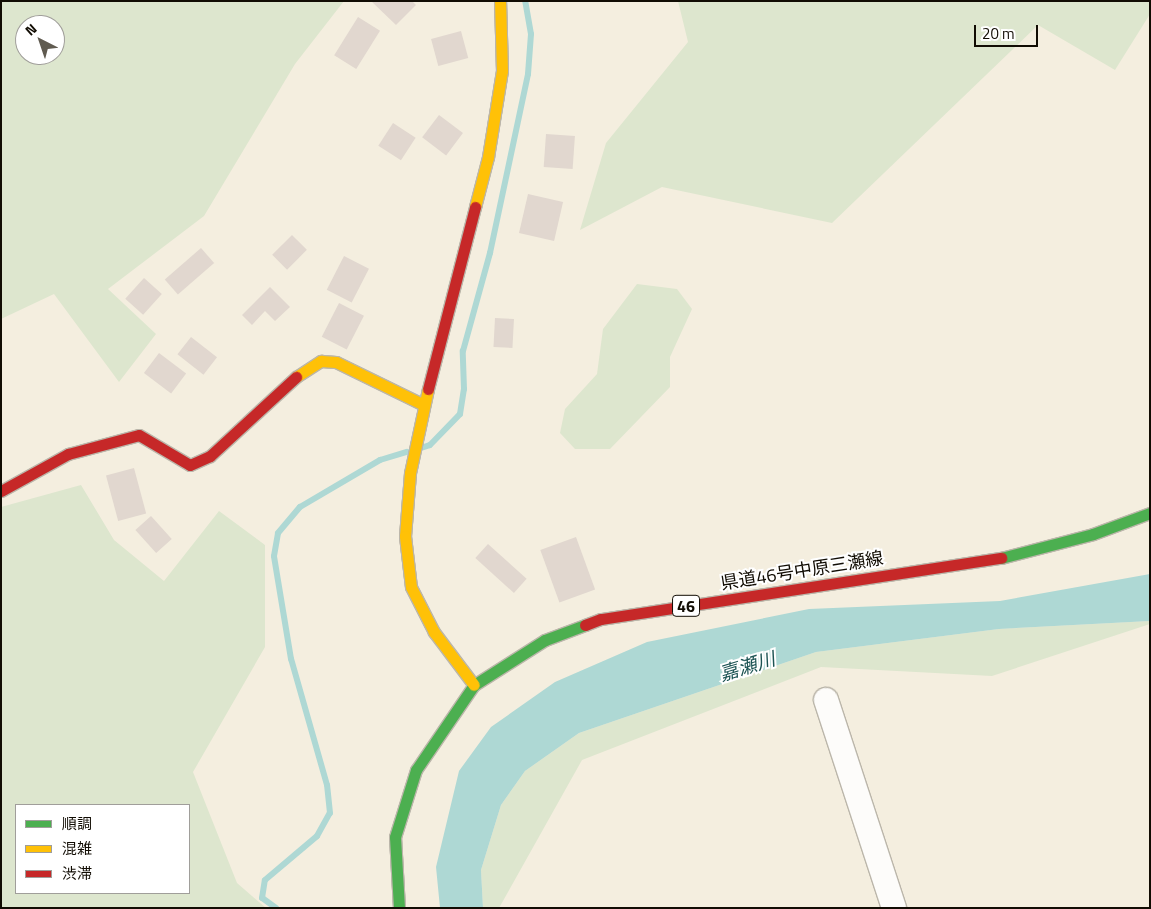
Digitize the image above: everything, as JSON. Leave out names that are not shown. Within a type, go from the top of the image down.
[{"type":"street","points":[[474,685],[440,640],[411,587],[405,536],[410,474],[424,405],[488,157],[502,71],[500,1]]},
{"type":"street","points":[[1,491],[68,454],[139,435],[190,466],[210,456],[302,372],[321,360],[336,362],[424,405]]},
{"type":"street","name":"県道46号中原三瀬線","points":[[399,908],[395,837],[416,770],[474,685],[546,640],[601,619],[1003,558],[1093,534],[1150,513]]},
{"type":"street","points":[[826,700],[894,908]]},
{"type":"green space","points":[[1,1],[344,1],[295,64],[204,216],[108,289],[156,334],[119,382],[54,294],[1,319]]},
{"type":"green space","points":[[678,1],[1150,1],[1150,14],[1115,70],[1038,25],[832,223],[662,187],[580,230],[606,143],[688,42]]},
{"type":"green space","points":[[637,284],[677,289],[692,309],[670,357],[670,387],[610,449],[575,449],[560,433],[565,409],[597,374],[603,329]]},
{"type":"green space","points":[[81,485],[114,540],[164,581],[219,511],[265,545],[265,647],[193,772],[237,883],[266,908],[1,908],[1,507]]},
{"type":"green space","points":[[1150,621],[1150,624],[992,676],[821,667],[582,760],[499,908],[483,908],[481,870],[501,805],[525,771],[579,733],[816,652],[999,629]]},
{"type":"water","name":"嘉瀬川","points":[[1150,574],[1150,621],[999,629],[816,652],[579,733],[525,771],[501,805],[481,870],[483,908],[440,908],[436,867],[459,771],[491,727],[555,682],[647,642],[809,609],[1000,601]]},
{"type":"building","points":[[371,1],[412,1],[416,5],[396,25]]},
{"type":"building","points":[[358,17],[380,31],[356,69],[334,55]]},
{"type":"building","points":[[461,31],[468,58],[438,66],[431,39]]},
{"type":"building","points":[[439,115],[463,133],[446,155],[422,137]]},
{"type":"building","points":[[393,123],[416,138],[401,160],[378,146]]},
{"type":"building","points":[[546,134],[575,136],[573,169],[544,167]]},
{"type":"building","points":[[528,194],[563,202],[554,241],[519,233]]},
{"type":"building","points":[[292,235],[307,250],[287,270],[272,255]]},
{"type":"building","points":[[201,248],[214,263],[178,295],[165,279]]},
{"type":"building","points":[[344,256],[369,269],[352,303],[327,290]]},
{"type":"building","points":[[144,278],[162,294],[143,315],[125,299]]},
{"type":"building","points":[[270,287],[290,307],[275,321],[265,311],[252,325],[242,315]]},
{"type":"building","points":[[339,303],[364,316],[347,350],[322,337]]},
{"type":"building","points":[[495,318],[514,319],[512,348],[493,347]]},
{"type":"building","points":[[191,337],[217,357],[203,375],[177,354]]},
{"type":"building","points":[[159,353],[186,373],[171,393],[144,373]]},
{"type":"building","points":[[134,468],[146,513],[118,521],[106,476]]},
{"type":"building","points":[[151,516],[172,539],[156,553],[135,530]]},
{"type":"building","points":[[576,537],[595,590],[559,603],[540,550]]},
{"type":"building","points":[[488,544],[527,579],[514,593],[475,558]]},
{"type":"waterway","points":[[421,448],[430,445],[460,414],[464,389],[463,351],[490,253],[528,74],[531,34],[525,1]]},
{"type":"waterway","points":[[276,908],[262,898],[265,880],[317,836],[330,813],[327,785],[291,659],[274,556],[278,533],[300,507],[380,460],[407,452]]},
{"type":"traffic: fast","points":[[1001,558],[1093,534],[1150,513]]},
{"type":"traffic: fast","points":[[399,908],[395,837],[416,770],[474,685],[545,640],[585,625]]},
{"type":"traffic: slow","points":[[475,207],[488,157],[502,71],[500,1]]},
{"type":"traffic: slow","points":[[296,377],[321,361],[336,362],[424,405]]},
{"type":"traffic: slow","points":[[428,389],[410,473],[405,536],[411,587],[434,632],[474,685]]},
{"type":"traffic: jam","points":[[428,389],[475,207]]},
{"type":"traffic: jam","points":[[1,491],[68,454],[139,435],[190,465],[210,456],[296,377]]},
{"type":"traffic: jam","points":[[585,625],[601,619],[1001,558]]}]
